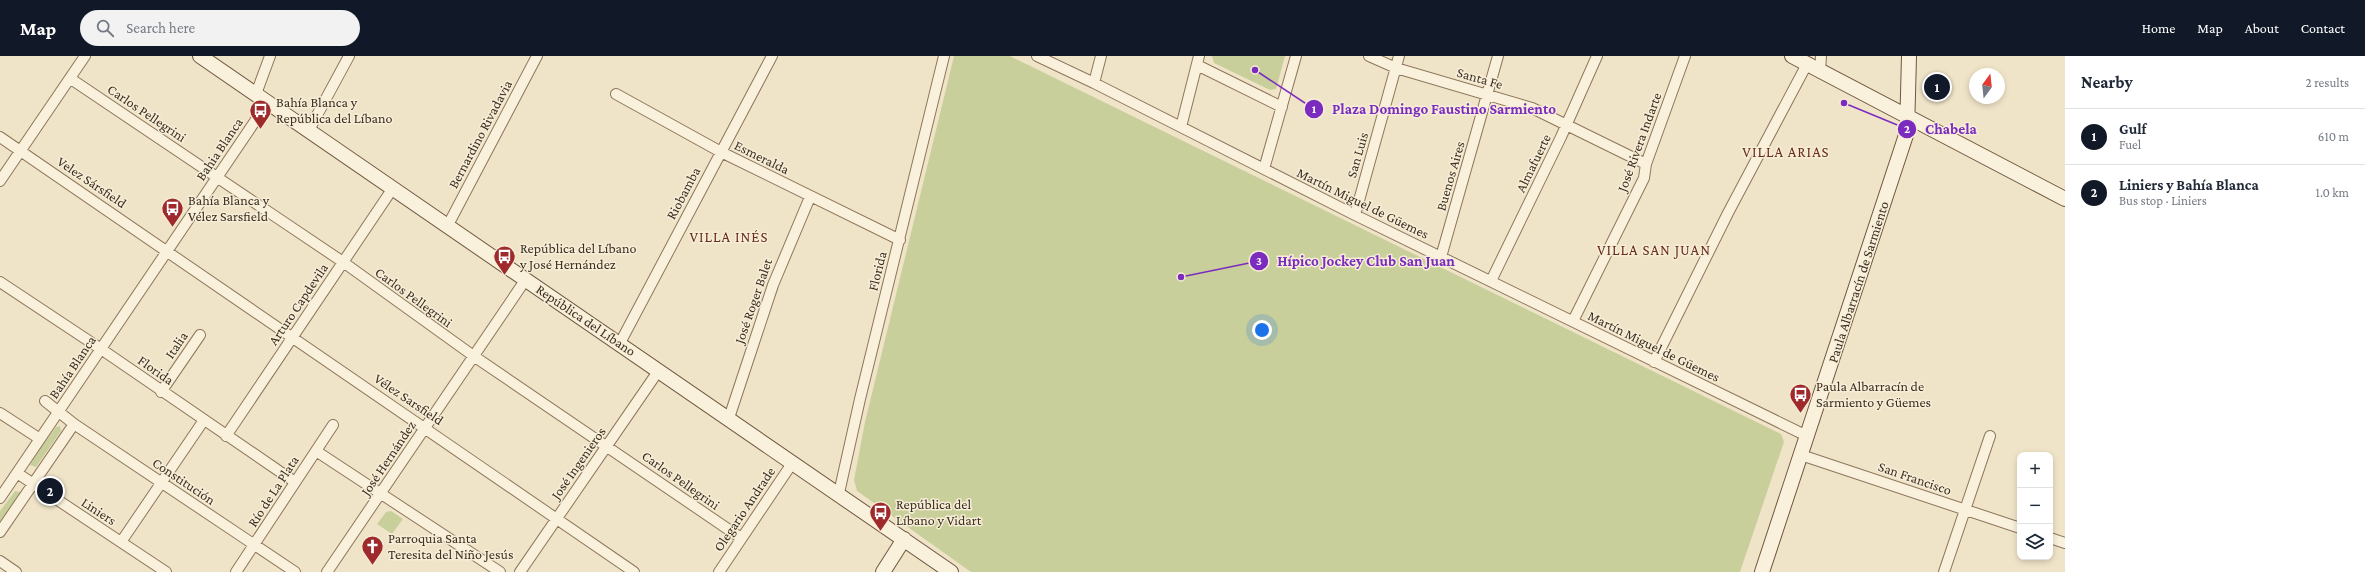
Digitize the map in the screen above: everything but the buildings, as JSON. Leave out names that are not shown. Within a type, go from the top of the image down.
[{"type":"main road","name":"República del Líbano","points":[[200,56],[839,493],[951,572]]},
{"type":"main road","points":[[1792,56],[2065,199]]},
{"type":"main road","name":"Paula Albarracín de Sarmiento","points":[[1762,572],[1907,132],[1909,56]]},
{"type":"main road","points":[[883,572],[904,539]]},
{"type":"street","points":[[0,181],[85,56]]},
{"type":"street","points":[[256,94],[270,56]]},
{"type":"street","points":[[309,130],[349,56]]},
{"type":"street","name":"Bernardino Rivadavia","points":[[448,225],[537,56]]},
{"type":"street","name":"Riobamba","points":[[620,343],[772,56]]},
{"type":"street","name":"Florida","points":[[839,493],[860,400],[944,56]]},
{"type":"street","name":"Martín Miguel de Güemes","points":[[1037,56],[1094,83],[1355,215],[1807,436]]},
{"type":"street","points":[[1094,83],[1101,56]]},
{"type":"street","points":[[1264,169],[1296,56]]},
{"type":"street","name":"Santa Fe","points":[[1370,56],[1396,68],[1532,108],[1646,164]]},
{"type":"street","name":"San Luis","points":[[1355,215],[1399,56]]},
{"type":"street","name":"Buenos Aires","points":[[1441,257],[1498,56]]},
{"type":"street","name":"Almafuerte","points":[[1491,281],[1567,124],[1597,56]]},
{"type":"street","name":"José Rivera Indarte","points":[[1573,322],[1644,178],[1646,164],[1685,56]]},
{"type":"street","points":[[1820,71],[1821,56]]},
{"type":"street","points":[[1182,127],[1198,60],[1282,107]]},
{"type":"street","points":[[1654,362],[1728,213],[1807,64]]},
{"type":"street","name":"Carlos Pellegrini","points":[[70,79],[343,262],[475,357],[608,446],[741,538]]},
{"type":"street","name":"Esmeralda","points":[[616,94],[721,152],[900,240]]},
{"type":"street","name":"Bahia Blanca","points":[[167,251],[268,102]]},
{"type":"street","name":"Velez Sársfield","points":[[0,137],[167,251]]},
{"type":"street","name":"Arturo Capdevila","points":[[226,436],[393,188]]},
{"type":"street","name":"José Roger Balet","points":[[729,418],[773,285],[810,197]]},
{"type":"street","name":"Vélez Sarsfield","points":[[167,251],[426,427],[634,572]]},
{"type":"street","name":"Bahía Blanca","points":[[0,498],[167,251]]},
{"type":"street","name":"José Hernández","points":[[327,572],[475,357],[526,279]]},
{"type":"street","name":"Florida","points":[[0,282],[101,349],[161,392],[295,482]]},
{"type":"street","name":"Italia","points":[[161,392],[200,334]]},
{"type":"street","name":"José Ingenieros","points":[[520,572],[659,370]]},
{"type":"street","name":"Constitución","points":[[45,402],[74,424],[295,572]]},
{"type":"street","points":[[0,413],[40,439]]},
{"type":"street","points":[[121,542],[204,420]]},
{"type":"street","points":[[0,532],[74,424]]},
{"type":"street","name":"Río de La Plata","points":[[236,572],[333,425]]},
{"type":"street","points":[[1944,572],[1990,436]]},
{"type":"street","points":[[316,451],[500,572]]},
{"type":"street","name":"San Francisco","points":[[1801,455],[2017,527]]},
{"type":"street","name":"Olegario Andrade","points":[[719,572],[793,462]]},
{"type":"street","name":"Liniers","points":[[17,473],[166,572]]},
{"type":"street","points":[[2053,539],[2065,543]]},
{"type":"street","points":[[0,561],[16,572]]},
{"type":"green space","points":[[954,56],[1010,56],[1781,434],[1784,442],[1740,572],[971,572],[857,491],[854,480],[865,422]]},
{"type":"green space","points":[[1212,56],[1285,56],[1276,89],[1270,90],[1214,63]]},
{"type":"green space","points":[[60,426],[61,431],[36,467],[30,465],[38,451],[56,427]]},
{"type":"green space","points":[[15,491],[20,492],[21,495],[0,526],[0,511]]},
{"type":"green space","points":[[391,511],[403,519],[392,534],[377,524],[386,512]]},
{"type":"place","name":"Plaza Domingo Faustino Sarmiento","points":[[1255,70]]},
{"type":"place","name":"Gulf","points":[[1937,87]]},
{"type":"place","name":"Chabela","points":[[1844,103]]},
{"type":"place","name":"Bahía Blanca y República del Líbano","points":[[261,130]]},
{"type":"place","name":"Bahía Blanca y Vélez Sarsfield","points":[[173,228]]},
{"type":"place","name":"República del Líbano y José Hernández","points":[[505,276]]},
{"type":"place","name":"Hípico Jockey Club San Juan","points":[[1181,277]]},
{"type":"place","name":"Paula Albarracín de Sarmiento y Güemes","points":[[1800,414]]},
{"type":"place","name":"Liniers y Bahía Blanca","points":[[50,491]]},
{"type":"place","name":"República del Líbano y Vidart","points":[[880,532]]},
{"type":"place","name":"Parroquia Santa Teresita del Niño Jesús","points":[[373,566]]},
{"type":"district","name":"VILLA ARIAS","points":[[1786,152]]},
{"type":"district","name":"VILLA INÉS","points":[[729,237]]},
{"type":"district","name":"VILLA SAN JUAN","points":[[1654,250]]}]
